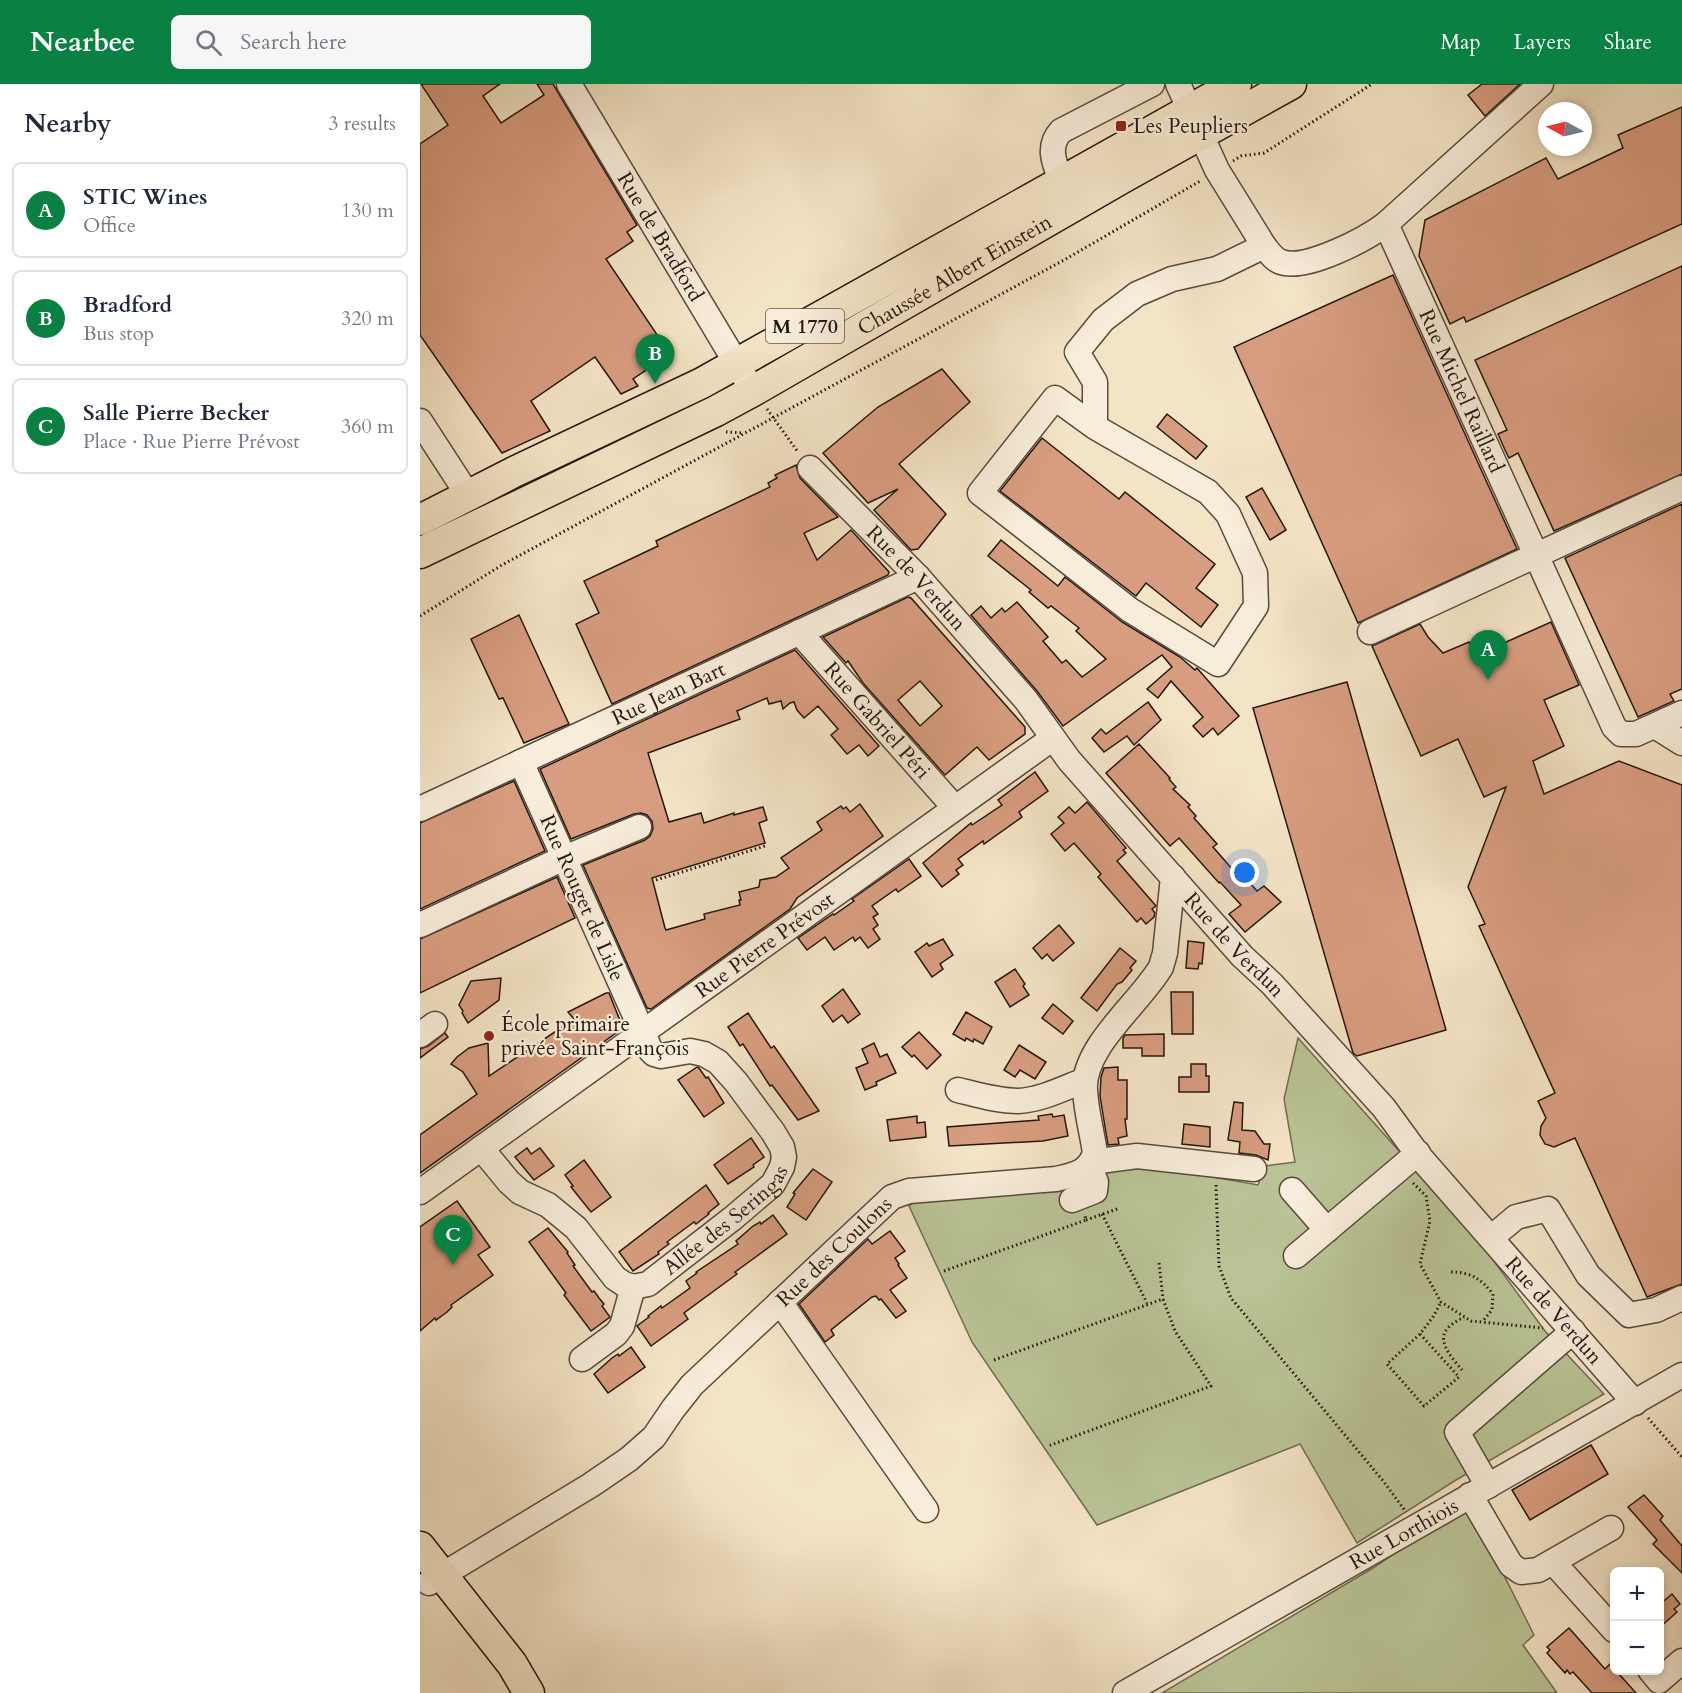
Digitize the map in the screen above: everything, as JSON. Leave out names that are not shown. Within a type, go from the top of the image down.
[{"type":"main road","name":"Chaussée Albert Einstein","points":[[420,520],[736,364],[1236,84]]},
{"type":"main road","name":"Chaussée Albert Einstein","points":[[420,553],[503,511],[716,411],[760,400],[1124,177],[1189,110],[1291,84]]},
{"type":"main road","points":[[420,1547],[430,1576],[520,1693]]},
{"type":"main road","points":[[430,1576],[512,1664],[529,1693]]},
{"type":"street","name":"Rue de Bradford","points":[[569,84],[736,364],[760,400]]},
{"type":"street","points":[[1062,183],[1053,158],[1052,147],[1061,131],[1152,84]]},
{"type":"street","points":[[1189,110],[1217,170],[1264,246],[1279,261],[1302,262],[1323,256],[1367,236],[1386,224],[1541,84]]},
{"type":"street","name":"Rue Michel Raillard","points":[[1386,224],[1617,732],[1630,735],[1682,714]]},
{"type":"street","points":[[1095,427],[1095,382],[1077,352],[1103,320],[1137,294],[1172,279],[1217,269],[1264,246]]},
{"type":"street","points":[[1055,398],[1095,427],[1208,492],[1228,514],[1255,573],[1256,606],[1218,664],[1130,610],[980,493],[1055,398]]},
{"type":"street","points":[[420,421],[468,495]]},
{"type":"street","name":"Rue de Verdun","points":[[810,468],[918,577],[1026,699],[1069,760],[1242,956],[1272,984],[1384,1108],[1418,1153],[1491,1238],[1562,1330],[1635,1403]]},
{"type":"street","points":[[1370,632],[1682,488]]},
{"type":"street","name":"Rue Jean Bart","points":[[420,809],[918,577]]},
{"type":"street","name":"Rue Gabriel Péri","points":[[799,632],[955,808]]},
{"type":"street","points":[[1655,726],[1682,743]]},
{"type":"street","name":"Rue Pierre Prévost","points":[[420,1192],[1053,738]]},
{"type":"street","name":"Rue Rouget de Lisle","points":[[521,762],[643,1034]]},
{"type":"street","points":[[420,924],[639,826]]},
{"type":"street","points":[[1078,1206],[1095,1191],[1096,1182],[1090,1164],[1095,1154],[1084,1089],[1087,1069],[1097,1048],[1161,967],[1165,953],[1173,877]]},
{"type":"street","name":"Allée des Seringas","points":[[633,1287],[648,1284],[751,1203],[773,1184],[782,1167],[784,1157],[782,1147],[772,1132],[736,1082],[718,1062],[704,1054],[690,1051],[657,1056],[651,1051],[643,1034]]},
{"type":"street","points":[[958,1090],[999,1099],[1027,1100],[1085,1080]]},
{"type":"street","points":[[481,1148],[509,1182],[520,1192],[562,1214],[590,1244],[615,1278],[633,1287],[622,1326],[616,1334],[582,1359]]},
{"type":"street","points":[[1296,1256],[1418,1153]]},
{"type":"street","name":"Rue des Coulons","points":[[430,1576],[591,1485],[629,1459],[654,1437],[692,1385],[885,1202],[900,1193],[1056,1179],[1078,1173],[1090,1164],[1137,1156],[1254,1169]]},
{"type":"street","points":[[1292,1190],[1327,1230]]},
{"type":"street","points":[[1491,1238],[1516,1217],[1548,1209],[1588,1275],[1629,1315],[1656,1310],[1682,1298]]},
{"type":"street","points":[[780,1302],[926,1510]]},
{"type":"street","points":[[1562,1330],[1456,1432],[1479,1491],[1515,1570],[1533,1572],[1558,1566],[1611,1528]]},
{"type":"street","name":"Rue Lorthiois","points":[[1125,1693],[1682,1375]]},
{"type":"street","points":[[1558,1566],[1610,1625]]},
{"type":"street","points":[[1659,1682],[1682,1661]]},
{"type":"path","points":[[420,616],[502,565],[1184,193],[1241,156],[1264,153],[1372,84]]},
{"type":"path","points":[[760,400],[771,418],[810,468]]},
{"type":"path","points":[[656,880],[765,846]]},
{"type":"path","points":[[1215,1165],[1219,1266],[1231,1298],[1417,1526]]},
{"type":"path","points":[[1409,1179],[1426,1196],[1430,1221],[1420,1264],[1441,1302],[1471,1321],[1562,1330]]},
{"type":"path","points":[[944,1271],[1078,1206],[1102,1214],[1120,1208]]},
{"type":"path","points":[[1102,1214],[1147,1303]]},
{"type":"path","points":[[1048,1446],[1211,1386],[1176,1331],[1163,1299],[1159,1263]]},
{"type":"path","points":[[1451,1272],[1464,1272],[1476,1276],[1492,1294],[1492,1310],[1482,1322]]},
{"type":"path","points":[[994,1360],[1163,1299]]},
{"type":"path","points":[[1420,1334],[1459,1377],[1424,1407],[1387,1364],[1430,1323],[1441,1302]]},
{"type":"path","points":[[1462,1370],[1449,1355],[1444,1342],[1444,1333],[1464,1317]]},
{"type":"path","points":[[1635,1403],[1682,1457]]},
{"type":"green space","points":[[1298,1038],[1425,1180],[1455,1208],[1545,1331],[1604,1394],[1456,1480],[1357,1543],[1300,1444],[1097,1525],[972,1342],[909,1206],[922,1197],[1144,1165],[1258,1185],[1265,1166],[1295,1162],[1284,1099]]},
{"type":"green space","points":[[1468,1504],[1534,1635],[1523,1645],[1557,1693],[1162,1693],[1373,1568]]},
{"type":"building","points":[[421,84],[500,84],[483,96],[501,123],[544,95],[537,84],[553,84],[637,225],[627,232],[633,241],[606,259],[670,354],[633,379],[638,386],[621,394],[595,357],[531,401],[550,431],[502,453],[420,335],[420,144],[448,125]]},
{"type":"building","points":[[1482,84],[1520,84],[1485,116],[1468,95]]},
{"type":"building","points":[[1682,107],[1682,224],[1466,322],[1464,317],[1450,324],[1419,256],[1425,220],[1546,158],[1558,179],[1623,148],[1618,135]]},
{"type":"building","points":[[1682,266],[1682,474],[1554,531],[1518,453],[1509,458],[1505,450],[1498,434],[1507,430],[1475,360]]},
{"type":"building","points":[[1393,275],[1517,549],[1358,623],[1234,347]]},
{"type":"building","points":[[942,369],[970,402],[899,464],[946,514],[918,549],[911,550],[874,510],[898,489],[868,503],[823,453],[878,407]]},
{"type":"building","points":[[1167,414],[1207,446],[1196,459],[1157,427]]},
{"type":"building","points":[[1042,438],[1119,499],[1125,492],[1215,564],[1196,588],[1218,605],[1201,627],[1146,583],[1136,596],[1000,491]]},
{"type":"building","points":[[796,465],[800,478],[838,517],[804,533],[817,560],[851,530],[889,572],[888,575],[612,704],[576,624],[599,613],[584,581],[658,546],[656,541],[770,487],[768,483],[777,478],[775,475]]},
{"type":"building","points":[[1262,488],[1286,530],[1270,540],[1246,497]]},
{"type":"building","points":[[1682,504],[1682,689],[1670,694],[1674,701],[1638,717],[1565,558]]},
{"type":"building","points":[[1001,540],[1058,586],[1065,577],[1122,622],[1180,657],[1195,670],[1197,668],[1239,716],[1218,735],[1213,728],[1203,737],[1193,726],[1203,717],[1171,681],[1158,698],[1147,689],[1172,667],[1162,655],[1063,726],[1037,691],[971,615],[981,606],[991,618],[1002,608],[1005,612],[1017,602],[1048,637],[1043,641],[1062,663],[1066,660],[1082,677],[1106,659],[1076,631],[1079,628],[1051,606],[1048,608],[1029,592],[1031,590],[988,556]]},
{"type":"building","points":[[908,597],[911,598],[1025,727],[1025,734],[989,760],[977,747],[945,775],[863,683],[848,661],[846,663],[823,637]],"holes":[[[920,681],[942,706],[920,726],[898,700]]]},
{"type":"building","points":[[519,615],[569,724],[524,743],[503,698],[499,699],[471,639]]},
{"type":"building","points":[[1551,622],[1579,685],[1544,700],[1564,746],[1533,761],[1544,794],[1619,761],[1682,785],[1682,1284],[1647,1297],[1575,1138],[1554,1147],[1545,1144],[1540,1135],[1541,1126],[1546,1118],[1538,1101],[1555,1093],[1479,926],[1485,924],[1468,887],[1506,787],[1484,797],[1458,739],[1421,756],[1372,646],[1420,624],[1428,637],[1443,653],[1469,642],[1475,656]]},
{"type":"building","points":[[795,650],[879,746],[868,756],[859,745],[847,754],[831,735],[838,729],[818,706],[804,718],[794,702],[783,709],[781,701],[769,704],[767,698],[737,711],[740,719],[648,753],[669,822],[701,813],[704,823],[763,807],[767,820],[759,823],[765,843],[652,878],[665,928],[666,930],[705,919],[704,914],[740,905],[739,892],[759,887],[760,880],[776,877],[789,868],[781,858],[822,830],[817,822],[841,806],[843,809],[846,807],[850,812],[860,804],[883,836],[797,898],[790,909],[651,1009],[647,1008],[583,865],[645,840],[653,829],[652,821],[647,815],[634,814],[571,839],[540,769]]},
{"type":"building","points":[[1347,682],[1446,1030],[1357,1056],[1353,1053],[1253,708]]},
{"type":"building","points":[[1148,702],[1161,720],[1134,745],[1127,736],[1104,752],[1092,738],[1101,729],[1106,734]]},
{"type":"building","points":[[1139,744],[1170,778],[1176,787],[1173,789],[1190,805],[1188,807],[1196,816],[1194,818],[1217,844],[1213,847],[1233,870],[1236,867],[1257,891],[1264,886],[1281,902],[1245,932],[1229,914],[1241,905],[1179,838],[1170,846],[1106,773]]},
{"type":"building","points":[[1035,772],[1048,791],[1019,812],[1022,817],[958,859],[963,865],[956,870],[959,874],[942,887],[923,863],[971,823],[972,825],[1002,805],[998,800]]},
{"type":"building","points":[[514,781],[545,851],[420,909],[420,823]]},
{"type":"building","points":[[1087,802],[1126,848],[1123,850],[1126,853],[1117,861],[1156,906],[1152,909],[1155,913],[1154,917],[1146,924],[1141,918],[1137,922],[1098,877],[1101,874],[1074,843],[1065,851],[1051,834],[1064,823],[1058,817],[1069,807],[1075,813]]},
{"type":"building","points":[[909,859],[921,876],[898,892],[896,889],[872,906],[878,914],[873,917],[878,925],[873,929],[880,939],[868,948],[860,937],[855,941],[853,937],[834,950],[825,937],[807,950],[798,938],[854,901],[852,899]]},
{"type":"building","points":[[557,877],[575,918],[420,993],[420,939]]},
{"type":"building","points":[[1059,925],[1074,943],[1053,961],[1047,954],[1042,959],[1033,948]]},
{"type":"building","points":[[943,939],[953,955],[940,964],[943,969],[932,977],[915,952],[927,943],[929,946]]},
{"type":"building","points":[[1188,941],[1204,943],[1202,964],[1199,963],[1198,969],[1186,968]]},
{"type":"building","points":[[1120,948],[1136,961],[1130,968],[1132,970],[1122,982],[1117,984],[1097,1011],[1081,998]]},
{"type":"building","points":[[1015,969],[1029,995],[1010,1007],[995,982]]},
{"type":"building","points":[[501,978],[499,1000],[468,1023],[459,1005],[471,981]]},
{"type":"building","points":[[843,989],[860,1014],[848,1023],[842,1015],[833,1022],[822,1006]]},
{"type":"building","points":[[1171,992],[1193,992],[1193,1034],[1172,1034]]},
{"type":"building","points":[[609,993],[623,1028],[420,1173],[420,1135],[477,1094],[463,1072],[451,1064],[457,1057],[469,1048],[488,1043],[489,1076],[574,1019],[568,1012]]},
{"type":"building","points":[[1053,1004],[1073,1021],[1063,1034],[1042,1018]]},
{"type":"building","points":[[966,1012],[992,1027],[983,1044],[974,1039],[973,1042],[966,1038],[965,1041],[953,1034]]},
{"type":"building","points":[[748,1013],[771,1048],[774,1046],[819,1111],[798,1120],[772,1085],[770,1086],[743,1044],[740,1046],[728,1027]]},
{"type":"building","points":[[919,1032],[941,1055],[927,1069],[914,1055],[912,1057],[902,1047]]},
{"type":"building","points":[[445,1033],[448,1037],[420,1058],[420,1049]]},
{"type":"building","points":[[1164,1034],[1164,1056],[1142,1056],[1142,1048],[1123,1048],[1125,1035]]},
{"type":"building","points":[[874,1043],[880,1057],[887,1054],[896,1073],[865,1090],[856,1068],[868,1063],[862,1049]]},
{"type":"building","points":[[1019,1045],[1046,1062],[1035,1079],[1020,1070],[1015,1077],[1004,1070]]},
{"type":"building","points":[[1191,1064],[1206,1064],[1209,1092],[1179,1092],[1179,1077],[1191,1077]]},
{"type":"building","points":[[697,1067],[706,1078],[708,1077],[724,1103],[704,1117],[678,1080]]},
{"type":"building","points":[[1118,1067],[1118,1080],[1127,1080],[1127,1119],[1125,1119],[1127,1136],[1118,1138],[1119,1144],[1108,1145],[1100,1096],[1101,1077],[1104,1068]]},
{"type":"building","points":[[1234,1102],[1243,1103],[1242,1130],[1255,1131],[1264,1144],[1270,1144],[1268,1160],[1256,1155],[1239,1153],[1240,1142],[1228,1140]]},
{"type":"building","points":[[1052,1114],[1053,1117],[1064,1115],[1068,1136],[1043,1141],[949,1146],[947,1127],[1039,1120],[1038,1116]]},
{"type":"building","points":[[917,1116],[917,1123],[925,1122],[926,1137],[890,1141],[887,1120]]},
{"type":"building","points":[[1184,1124],[1210,1127],[1210,1147],[1182,1144]]},
{"type":"building","points":[[751,1138],[764,1157],[753,1165],[754,1167],[728,1184],[714,1165]]},
{"type":"building","points":[[527,1148],[531,1154],[540,1148],[554,1166],[534,1180],[515,1157]]},
{"type":"building","points":[[584,1160],[611,1197],[591,1212],[571,1187],[573,1186],[565,1175]]},
{"type":"building","points":[[813,1169],[832,1182],[806,1220],[787,1207],[795,1194],[793,1193]]},
{"type":"building","points":[[706,1185],[719,1204],[696,1224],[694,1222],[667,1242],[669,1244],[658,1252],[659,1254],[633,1271],[619,1252]]},
{"type":"building","points":[[457,1201],[490,1247],[478,1255],[493,1275],[420,1331],[420,1227]]},
{"type":"building","points":[[773,1215],[787,1234],[684,1313],[688,1319],[651,1346],[637,1326],[661,1306],[662,1308],[690,1288],[686,1281],[696,1272],[738,1244],[736,1241],[753,1226],[760,1222],[761,1224]]},
{"type":"building","points":[[548,1228],[568,1252],[575,1265],[573,1266],[604,1304],[602,1306],[610,1317],[591,1331],[529,1242]]},
{"type":"building","points":[[890,1231],[905,1251],[895,1258],[907,1278],[890,1290],[906,1311],[896,1318],[881,1299],[879,1300],[876,1296],[872,1297],[831,1330],[834,1335],[825,1342],[799,1304],[868,1239],[872,1244]]},
{"type":"building","points":[[631,1347],[645,1367],[608,1393],[594,1374],[612,1358]]},
{"type":"building","points":[[1591,1445],[1608,1474],[1530,1520],[1512,1490]]},
{"type":"building","points":[[1644,1495],[1663,1516],[1660,1520],[1682,1546],[1682,1573],[1653,1544],[1657,1540],[1628,1507]]},
{"type":"building","points":[[1672,1594],[1680,1604],[1674,1609],[1677,1612],[1664,1624],[1664,1621],[1664,1601]]},
{"type":"building","points":[[1569,1628],[1605,1669],[1610,1664],[1610,1675],[1620,1675],[1636,1693],[1592,1693],[1573,1672],[1570,1674],[1567,1670],[1565,1673],[1547,1653],[1550,1650],[1547,1647]]},
{"type":"place","name":"Les Peupliers","points":[[1121,126]]},
{"type":"place","name":"Bradford","points":[[655,384]]},
{"type":"place","name":"STIC Wines","points":[[1488,680]]},
{"type":"place","name":"École primaire privée Saint-François","points":[[489,1036]]},
{"type":"place","name":"Salle Pierre Becker","points":[[453,1265]]}]
